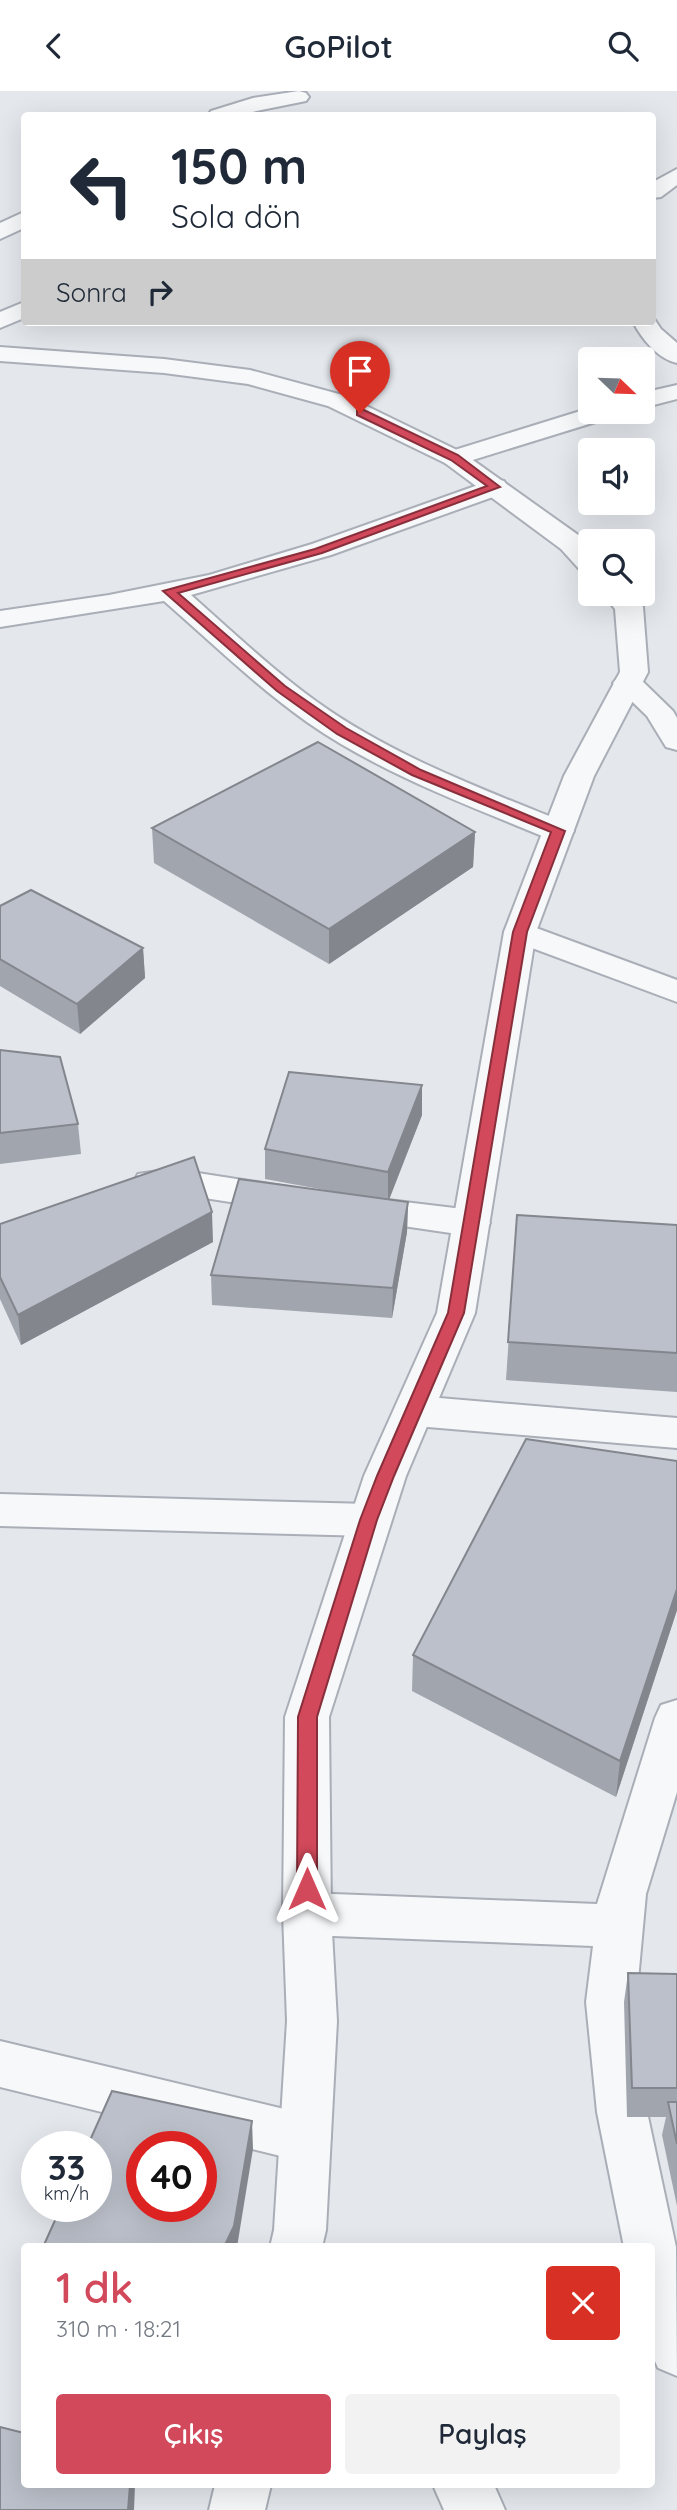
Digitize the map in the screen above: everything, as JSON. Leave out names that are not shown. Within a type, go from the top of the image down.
[{"type":"street","points":[[228,112],[293,94],[322,91]]},
{"type":"street","points":[[273,112],[293,94]]},
{"type":"street","points":[[656,190],[677,175]]},
{"type":"street","points":[[0,232],[21,221]]},
{"type":"street","points":[[0,321],[21,310]]},
{"type":"street","points":[[647,326],[651,333],[677,356]]},
{"type":"street","points":[[0,354],[164,366],[250,377],[337,401],[454,458],[578,551]]},
{"type":"street","points":[[655,398],[677,392]]},
{"type":"street","points":[[454,458],[578,420]]},
{"type":"street","points":[[0,619],[68,611],[214,581],[318,551],[495,487]]},
{"type":"street","points":[[169,591],[281,689],[353,738],[416,772],[558,831]]},
{"type":"street","points":[[302,2241],[312,2021],[307,1914],[307,1717],[385,1476],[456,1313],[520,932],[579,775],[634,672],[628,606]]},
{"type":"street","points":[[628,683],[658,711],[677,741]]},
{"type":"street","points":[[520,932],[677,992]]},
{"type":"street","points":[[120,1188],[172,1181],[471,1223]]},
{"type":"street","points":[[415,1412],[677,1433]]},
{"type":"street","points":[[0,1510],[369,1520]]},
{"type":"street","points":[[649,2243],[622,2112],[611,2002],[622,1894],[677,1718]]},
{"type":"street","points":[[307,1914],[619,1926]]},
{"type":"street","points":[[0,2064],[305,2138]]},
{"type":"street","points":[[655,2274],[661,2304],[677,2349]]},
{"type":"street","points":[[237,2510],[242,2488]]},
{"type":"street","points":[[463,2488],[477,2510]]},
{"type":"building","points":[[318,742],[475,832],[329,929],[152,828]]},
{"type":"building","points":[[31,890],[143,948],[77,1004],[0,959],[0,906]]},
{"type":"building","points":[[0,1050],[60,1057],[78,1124],[0,1133]]},
{"type":"building","points":[[289,1072],[422,1085],[388,1172],[265,1149]]},
{"type":"building","points":[[194,1157],[212,1212],[18,1315],[0,1277],[0,1224]]},
{"type":"building","points":[[239,1179],[408,1202],[393,1288],[211,1275]]},
{"type":"building","points":[[517,1215],[677,1225],[677,1353],[508,1342]]},
{"type":"building","points":[[526,1439],[677,1461],[677,1589],[620,1761],[413,1655]]},
{"type":"building","points":[[628,1973],[677,1974],[677,2088],[632,2088]]},
{"type":"building","points":[[112,2091],[252,2121],[234,2226],[226,2243],[45,2243],[54,2222],[112,2222],[112,2131],[94,2131]]},
{"type":"building","points":[[668,2102],[677,2102],[677,2144]]},
{"type":"building","points":[[0,2427],[21,2432],[21,2488],[130,2488],[128,2510],[0,2510]]},
{"type":"route","points":[[307,1889],[307,1717],[385,1476],[456,1313],[520,932],[558,831],[416,772],[318,717],[281,689],[169,591],[318,551],[495,487],[454,458],[360,413]]}]
